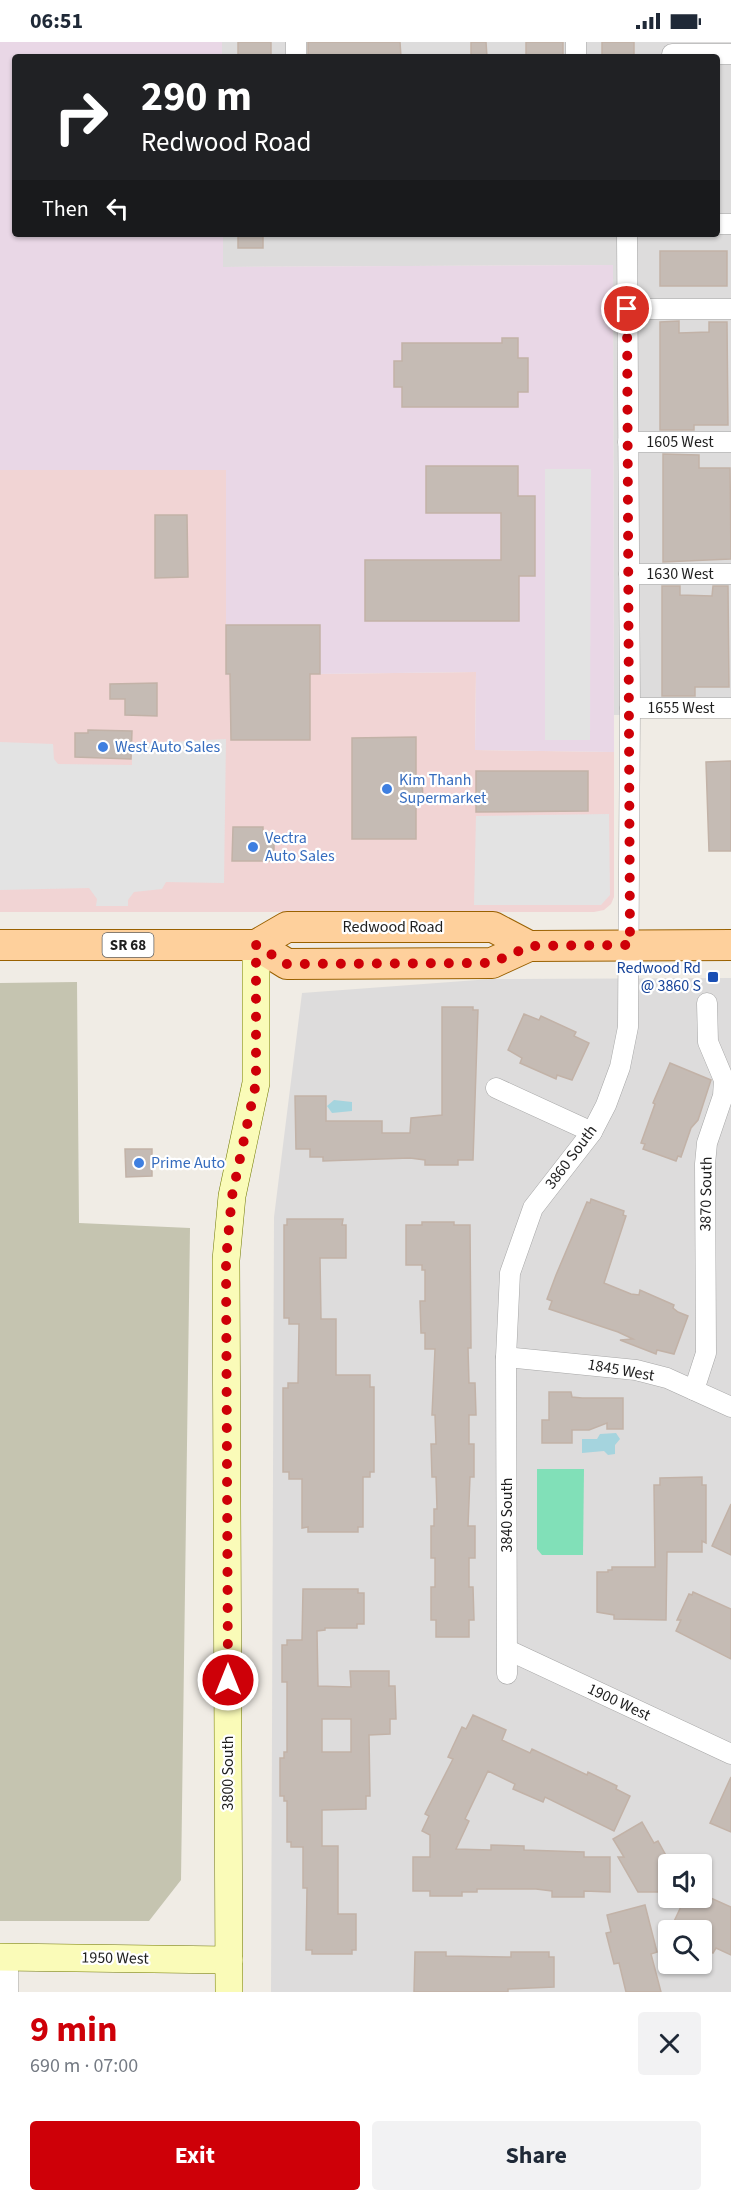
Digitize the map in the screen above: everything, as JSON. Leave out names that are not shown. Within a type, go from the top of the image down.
[{"type":"main road","name":"Redwood Road","points":[[256,945],[287,927],[493,927],[530,946],[731,945]]},
{"type":"main road","name":"SR 68","points":[[0,945],[256,945]]},
{"type":"street","name":"3860 South","points":[[506,1357],[510,1273],[519,1240],[533,1208],[592,1132],[606,1105],[622,1057],[628,1027],[630,708],[627,237]]},
{"type":"street","points":[[627,309],[731,309]]},
{"type":"street","name":"1605 West","points":[[628,442],[731,442]]},
{"type":"street","name":"1630 West","points":[[629,574],[731,574]]},
{"type":"street","name":"1655 West","points":[[630,708],[731,708]]},
{"type":"street","name":"3800 South","points":[[229,1992],[226,1260],[232,1196],[256,1083],[256,945]]},
{"type":"street","name":"3870 South","points":[[694,1390],[706,1353],[706,1154],[723,1096],[724,1080],[708,1042],[707,1003]]},
{"type":"street","points":[[495,1088],[592,1132]]},
{"type":"street","name":"1845 West","points":[[506,1357],[636,1370],[694,1390],[731,1407]]},
{"type":"street","name":"3840 South","points":[[506,1357],[507,1674]]},
{"type":"street","name":"1900 West","points":[[508,1650],[731,1754]]},
{"type":"street","points":[[4,1957],[8,1992]]},
{"type":"street","name":"1950 West","points":[[4,1957],[229,1960]]},
{"type":"shaded area","points":[[0,42],[222,42],[222,54],[12,54],[12,237],[223,237],[223,267],[613,265],[614,752],[475,750],[476,672],[226,675],[226,470],[0,470]]},
{"type":"shaded area","points":[[222,42],[731,42],[731,715],[614,715],[613,265],[223,267],[223,237],[720,237],[720,54],[222,54]]},
{"type":"shaded area","points":[[545,469],[591,469],[590,740],[545,740]]},
{"type":"shaded area","points":[[0,470],[226,470],[226,675],[476,672],[475,750],[614,752],[614,897],[611,904],[604,910],[594,912],[0,912]]},
{"type":"shaded area","points":[[226,739],[224,883],[166,882],[162,889],[134,892],[128,900],[128,906],[96,906],[97,899],[89,888],[0,890],[0,742],[53,744],[54,759],[58,764],[132,765],[132,744]]},
{"type":"shaded area","points":[[609,814],[610,895],[601,905],[474,905],[476,816]]},
{"type":"shaded area","points":[[731,978],[731,1992],[271,1992],[274,1217],[302,993],[491,979]]},
{"type":"shaded area","points":[[77,982],[79,1223],[190,1228],[181,1880],[149,1921],[0,1921],[0,983]]},
{"type":"green space","points":[[537,1469],[584,1469],[583,1555],[542,1555],[537,1549]]},
{"type":"water","points":[[334,1100],[352,1102],[352,1111],[332,1113],[327,1106]]},
{"type":"water","points":[[616,1433],[620,1439],[615,1445],[615,1454],[608,1455],[604,1451],[582,1453],[582,1439],[597,1439],[600,1434]]},
{"type":"building","points":[[238,42],[271,42],[271,54],[238,54]]},
{"type":"building","points":[[308,42],[400,42],[401,54],[308,54]]},
{"type":"building","points":[[471,42],[486,42],[487,54],[471,54]]},
{"type":"building","points":[[526,42],[563,42],[563,54],[526,54]]},
{"type":"building","points":[[602,42],[634,42],[634,54],[602,54]]},
{"type":"building","points":[[238,237],[263,237],[263,248],[238,248]]},
{"type":"building","points":[[660,251],[727,251],[727,286],[660,286]]},
{"type":"building","points":[[679,321],[679,333],[709,332],[709,322],[727,322],[728,425],[694,425],[694,430],[660,430],[660,322]]},
{"type":"building","points":[[502,338],[518,338],[518,358],[528,358],[528,392],[518,392],[518,407],[402,407],[402,387],[394,387],[394,361],[402,361],[402,343],[502,343]]},
{"type":"building","points":[[663,454],[699,455],[699,468],[730,468],[731,559],[663,562]]},
{"type":"building","points":[[426,466],[518,466],[518,496],[535,496],[535,576],[519,576],[519,621],[365,621],[365,560],[501,560],[501,513],[426,513]]},
{"type":"building","points":[[155,515],[187,515],[188,577],[155,578]]},
{"type":"building","points":[[662,586],[680,586],[680,595],[712,596],[713,586],[728,586],[729,687],[695,687],[695,696],[662,696]]},
{"type":"building","points":[[226,625],[320,625],[320,674],[310,674],[310,740],[231,740],[230,674],[226,674]]},
{"type":"building","points":[[157,683],[157,716],[125,715],[125,699],[110,699],[110,684]]},
{"type":"building","name":"West Auto Sales","points":[[88,730],[132,731],[131,759],[75,757],[75,733],[88,733]]},
{"type":"building","name":"Kim Thanh Supermarket","points":[[416,737],[416,777],[422,776],[423,802],[416,802],[416,839],[352,839],[352,738]]},
{"type":"building","points":[[731,761],[731,851],[709,851],[706,762]]},
{"type":"building","points":[[476,771],[588,771],[588,811],[476,812]]},
{"type":"building","name":"Vectra Auto Sales","points":[[233,827],[263,827],[263,833],[274,833],[274,861],[232,861]]},
{"type":"building","points":[[442,1007],[473,1007],[473,1010],[478,1010],[473,1160],[458,1160],[458,1165],[425,1165],[425,1160],[410,1158],[323,1161],[323,1157],[310,1157],[310,1149],[296,1149],[295,1096],[326,1096],[326,1121],[382,1121],[382,1133],[410,1133],[411,1118],[442,1115]]},
{"type":"building","points":[[524,1014],[539,1020],[541,1016],[576,1032],[574,1036],[589,1043],[572,1080],[557,1075],[556,1079],[520,1063],[522,1058],[508,1050]]},
{"type":"building","points":[[670,1063],[711,1080],[698,1120],[691,1128],[681,1157],[678,1156],[676,1161],[643,1149],[645,1144],[641,1143],[655,1104],[653,1103]]},
{"type":"building","name":"Prime Auto","points":[[125,1149],[152,1149],[152,1176],[126,1177]]},
{"type":"building","points":[[591,1199],[624,1211],[623,1215],[626,1216],[604,1283],[631,1294],[639,1295],[640,1290],[674,1305],[673,1308],[678,1312],[688,1316],[674,1354],[657,1350],[656,1354],[620,1340],[633,1339],[618,1332],[549,1309],[552,1301],[547,1299],[556,1275],[587,1202],[590,1203]]},
{"type":"building","points":[[287,1219],[343,1219],[342,1225],[346,1225],[346,1258],[320,1258],[321,1319],[336,1319],[336,1375],[370,1375],[370,1387],[374,1387],[374,1472],[370,1472],[370,1477],[363,1477],[363,1527],[358,1527],[358,1532],[308,1532],[308,1527],[302,1528],[302,1479],[289,1479],[289,1472],[283,1472],[283,1388],[288,1388],[288,1383],[298,1383],[299,1324],[289,1324],[289,1318],[284,1318],[284,1225],[287,1225]]},
{"type":"building","points":[[422,1222],[454,1222],[454,1225],[470,1225],[469,1383],[475,1383],[476,1415],[469,1415],[469,1444],[474,1444],[474,1477],[470,1477],[468,1526],[475,1526],[475,1558],[469,1558],[469,1587],[473,1587],[474,1620],[469,1620],[469,1637],[436,1637],[436,1620],[431,1620],[431,1587],[435,1587],[435,1558],[431,1558],[431,1526],[434,1526],[434,1509],[437,1509],[436,1477],[432,1477],[431,1444],[436,1444],[435,1415],[432,1415],[435,1349],[425,1349],[425,1333],[421,1333],[420,1301],[425,1301],[425,1270],[422,1270],[422,1265],[406,1265],[406,1225],[422,1225]]},
{"type":"building","points":[[549,1392],[571,1392],[572,1397],[582,1398],[623,1398],[623,1429],[607,1429],[607,1423],[589,1430],[572,1430],[572,1443],[542,1443],[542,1420],[549,1420]]},
{"type":"building","points":[[702,1477],[702,1485],[706,1485],[706,1543],[702,1541],[702,1552],[667,1552],[666,1620],[614,1619],[614,1615],[597,1612],[597,1572],[608,1572],[612,1570],[612,1567],[655,1567],[654,1485],[660,1485],[660,1478]]},
{"type":"building","points":[[731,1504],[731,1555],[712,1546]]},
{"type":"building","points":[[303,1589],[358,1589],[358,1593],[364,1593],[364,1624],[357,1624],[357,1628],[325,1628],[325,1630],[317,1631],[318,1686],[351,1687],[350,1671],[389,1671],[389,1686],[395,1686],[396,1719],[390,1719],[390,1734],[369,1735],[370,1796],[366,1796],[366,1809],[322,1810],[322,1846],[338,1846],[338,1914],[356,1914],[356,1950],[352,1950],[352,1954],[312,1954],[312,1950],[306,1950],[307,1888],[303,1888],[303,1847],[291,1847],[291,1842],[287,1842],[287,1801],[284,1801],[284,1796],[280,1796],[280,1758],[284,1758],[284,1752],[287,1752],[287,1682],[282,1682],[282,1645],[287,1645],[287,1640],[302,1640]],"holes":[[[322,1719],[351,1719],[351,1752],[322,1752]]]},
{"type":"building","points":[[693,1592],[731,1609],[731,1659],[676,1631],[681,1620],[677,1620],[689,1594],[692,1595]]},
{"type":"building","points":[[473,1715],[506,1730],[502,1740],[530,1753],[532,1749],[587,1775],[588,1772],[617,1786],[616,1789],[630,1796],[614,1831],[545,1797],[543,1802],[513,1789],[515,1784],[488,1771],[465,1819],[469,1821],[456,1849],[491,1850],[491,1845],[524,1846],[524,1850],[584,1852],[584,1857],[610,1857],[610,1892],[584,1891],[584,1897],[552,1897],[552,1891],[536,1889],[477,1889],[477,1892],[462,1892],[462,1896],[430,1896],[430,1891],[413,1891],[413,1857],[430,1857],[430,1835],[422,1831],[429,1816],[425,1814],[453,1759],[448,1757],[462,1727],[466,1729]]},
{"type":"building","points":[[731,1777],[731,1832],[710,1823]]},
{"type":"building","points":[[642,1822],[654,1843],[658,1841],[665,1854],[658,1854],[658,1892],[638,1892],[618,1857],[624,1857],[613,1839]]},
{"type":"building","points":[[712,1899],[731,1907],[731,1955],[716,1948],[712,1953],[712,1920],[675,1920],[680,1908],[712,1908]]},
{"type":"building","points":[[645,1905],[657,1952],[651,1954],[661,1992],[626,1992],[619,1963],[614,1964],[606,1933],[611,1932],[607,1915]]},
{"type":"building","points":[[415,1952],[446,1952],[446,1956],[511,1957],[511,1952],[549,1952],[549,1957],[554,1957],[554,1987],[508,1989],[508,1992],[414,1992]]},
{"type":"place","name":"West Auto Sales","points":[[103,747]]},
{"type":"place","name":"Kim Thanh Supermarket","points":[[387,789]]},
{"type":"place","name":"Vectra Auto Sales","points":[[253,847]]},
{"type":"place","name":"Redwood Rd @ 3860 S","points":[[713,977]]},
{"type":"place","name":"Prime Auto","points":[[139,1163]]},
{"type":"route","points":[[228,1680],[226,1260],[232,1196],[256,1083],[256,945],[287,964],[492,963],[530,946],[630,945],[627,309]]}]
